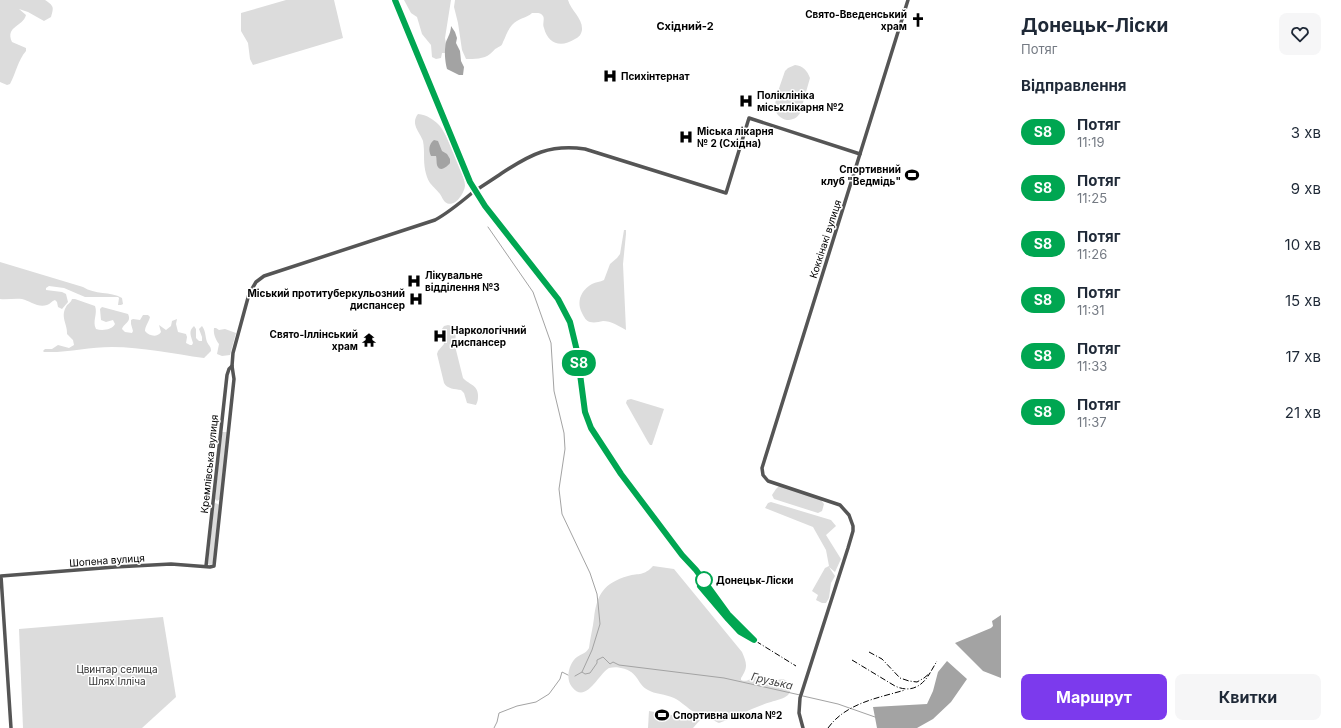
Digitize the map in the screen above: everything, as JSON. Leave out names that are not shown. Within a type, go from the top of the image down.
[{"type":"street","name":"Коккінакі вулиця","points":[[803,728],[799,713],[800,698],[848,548],[853,526],[849,515],[840,505],[768,481],[763,475],[762,468],[908,0]]},
{"type":"street","name":"Кремлівська вулиця","points":[[214,566],[234,380],[232,366],[234,353],[249,294],[256,282],[264,276],[435,220],[481,187],[529,157],[549,150],[568,147],[585,149],[726,193],[749,118],[860,154]]},
{"type":"street","name":"Кремлівська вулиця","points":[[206,566],[226,380],[228,372],[232,366]]},
{"type":"street","name":"Шопена вулиця","points":[[0,576],[171,564],[214,566]]},
{"type":"street","points":[[0,576],[11,728]]},
{"type":"green space","points":[[0,0],[45,0],[52,5],[53,9],[51,17],[44,21],[19,9],[26,15],[22,22],[13,30],[10,37],[12,42],[26,48],[26,51],[21,58],[10,84],[7,85],[0,82]]},
{"type":"green space","points":[[286,0],[334,0],[343,38],[253,65],[250,59],[248,43],[241,31],[241,13]]},
{"type":"green space","points":[[404,0],[451,0],[445,38],[445,53],[442,53],[441,58],[436,59],[432,57],[431,45],[422,34],[417,17],[411,13]]},
{"type":"green space","points":[[455,0],[568,0],[581,22],[582,30],[579,37],[570,42],[560,44],[556,43],[549,38],[546,33],[543,26],[544,17],[538,13],[532,13],[512,25],[501,46],[495,49],[488,56],[476,59],[466,59],[462,50],[454,7]]},
{"type":"green space","points":[[795,65],[804,69],[810,78],[800,113],[795,118],[787,120],[783,119],[777,114],[775,110],[775,103],[785,71]]},
{"type":"green space","points":[[418,114],[430,118],[439,125],[446,136],[459,165],[465,186],[461,196],[452,204],[445,202],[427,177],[423,141],[415,125]]},
{"type":"green space","points":[[624,230],[626,230],[623,264],[626,330],[609,322],[593,322],[586,320],[579,305],[582,293],[592,284],[604,280],[610,264],[620,254]]},
{"type":"green space","points":[[0,262],[92,291],[113,294],[122,298],[123,304],[118,305],[118,297],[85,297],[64,288],[49,286],[46,290],[66,294],[68,302],[62,309],[58,307],[55,300],[44,306],[22,299],[0,299]]},
{"type":"green space","points":[[72,299],[95,306],[95,326],[98,330],[109,329],[115,324],[113,320],[106,322],[101,320],[100,309],[102,307],[128,314],[129,319],[122,329],[125,332],[132,333],[131,320],[140,320],[143,315],[148,315],[150,317],[145,331],[153,336],[161,332],[159,325],[166,330],[171,326],[172,321],[177,319],[176,324],[178,332],[186,334],[186,343],[190,345],[193,343],[191,332],[194,326],[196,329],[196,338],[199,341],[202,341],[199,329],[202,326],[211,351],[204,358],[123,347],[103,347],[61,352],[44,352],[43,351],[45,349],[52,349],[58,345],[69,348],[74,345],[73,340],[67,334],[64,318],[64,311]]},
{"type":"green space","points":[[444,326],[452,326],[456,332],[455,346],[463,378],[475,387],[478,392],[476,405],[467,403],[464,393],[461,390],[449,388],[444,383],[437,354],[444,344],[442,329]]},
{"type":"green space","points":[[214,328],[219,330],[225,329],[236,333],[230,355],[222,356],[217,354],[219,344],[214,332]]},
{"type":"green space","points":[[631,399],[664,409],[652,445],[648,442],[626,403],[627,400]]},
{"type":"green space","points":[[222,432],[227,432],[220,499],[217,501],[215,499]]},
{"type":"green space","points":[[779,486],[821,500],[824,504],[822,511],[818,513],[774,499],[772,495]]},
{"type":"green space","points":[[771,502],[831,520],[836,526],[826,535],[841,559],[835,572],[829,567],[835,576],[831,583],[829,598],[826,603],[816,600],[818,595],[812,591],[825,568],[829,566],[826,550],[813,527],[765,508],[768,503]]},
{"type":"green space","points":[[215,503],[219,505],[213,563],[210,565],[208,564]]},
{"type":"green space","points":[[653,566],[674,569],[742,652],[746,665],[741,680],[746,681],[757,677],[762,683],[769,684],[781,679],[787,681],[790,686],[790,692],[788,695],[719,723],[697,714],[674,698],[648,690],[641,685],[632,672],[620,668],[609,668],[587,690],[577,692],[570,684],[568,676],[570,667],[577,657],[589,648],[595,610],[597,602],[603,591],[613,582],[628,576],[644,573]]},
{"type":"green space","name":"Цвинтар селища Шлях Ілліча","points":[[163,617],[176,697],[142,728],[23,728],[19,629]]},
{"type":"green space","name":"Спортивна школа №2","points":[[649,711],[700,720],[693,728],[648,728]]},
{"type":"shaded area","points":[[451,26],[457,38],[456,43],[460,51],[461,61],[464,67],[463,75],[459,75],[447,69],[445,49]]},
{"type":"shaded area","points":[[434,140],[438,141],[442,151],[447,154],[450,159],[450,163],[443,169],[437,166],[436,156],[431,156],[430,154],[430,145]]},
{"type":"shaded area","points":[[1001,615],[1001,678],[983,671],[955,643],[991,628],[993,626],[992,621]]},
{"type":"shaded area","points":[[947,661],[967,679],[951,702],[933,719],[917,728],[877,728],[873,707],[927,704],[933,691],[938,672]]},
{"type":"waterway","points":[[488,227],[533,292],[551,343],[554,391],[564,433],[565,449],[559,489],[562,514],[590,573],[597,594],[600,624],[592,650],[582,672]]},
{"type":"waterway","name":"Грузька","points":[[575,676],[582,672],[585,674],[590,673],[597,663],[597,660],[603,657],[610,664],[613,662],[619,665],[724,678],[800,695]]},
{"type":"waterway","name":"Грузька","points":[[494,728],[499,713],[517,706],[536,702],[549,694],[560,679],[562,672],[568,675]]},
{"type":"waterway","name":"Грузька","points":[[803,696],[838,704],[875,717]]},
{"type":"railway","points":[[395,0],[470,182],[485,206],[558,299],[570,322],[577,351],[585,412],[591,428],[616,466],[682,555],[696,570],[728,613],[754,640],[796,666]]},
{"type":"railway","points":[[700,586],[715,604]]},
{"type":"railway","points":[[869,652],[882,659],[900,678],[909,681],[917,682],[924,678],[930,673],[937,661]]},
{"type":"railway","points":[[852,660],[900,688],[911,689],[923,682],[930,673]]},
{"type":"railway","points":[[828,728],[835,720],[853,707],[905,690]]},
{"type":"train","name":"S8","points":[[395,0],[470,182],[485,206],[558,299],[570,322],[577,351],[585,412],[591,428],[621,474],[682,555],[696,570],[728,614],[754,640],[740,632],[700,586]]},
{"type":"place","name":"Свято-Введенський храм","points":[[918,20]]},
{"type":"place","name":"Психінтернат","points":[[610,76]]},
{"type":"place","name":"Поліклініка міськлікарня №2","points":[[746,101]]},
{"type":"place","name":"Міська лікарня № 2 (Східна)","points":[[686,137]]},
{"type":"place","name":"Спортивний клуб \"Ведмідь\"","points":[[912,175]]},
{"type":"place","name":"Лікувальне відділення №3","points":[[414,281]]},
{"type":"place","name":"Міський протитуберкульозний диспансер","points":[[416,299]]},
{"type":"place","name":"Наркологічний диспансер","points":[[440,336]]},
{"type":"place","name":"Свято-Іллінський храм","points":[[369,340]]},
{"type":"place","name":"Донецьк-Ліски","points":[[704,580]]},
{"type":"place","name":"Спортивна школа №2","points":[[662,715]]},
{"type":"district","name":"Східний-2","points":[[685,26]]}]
